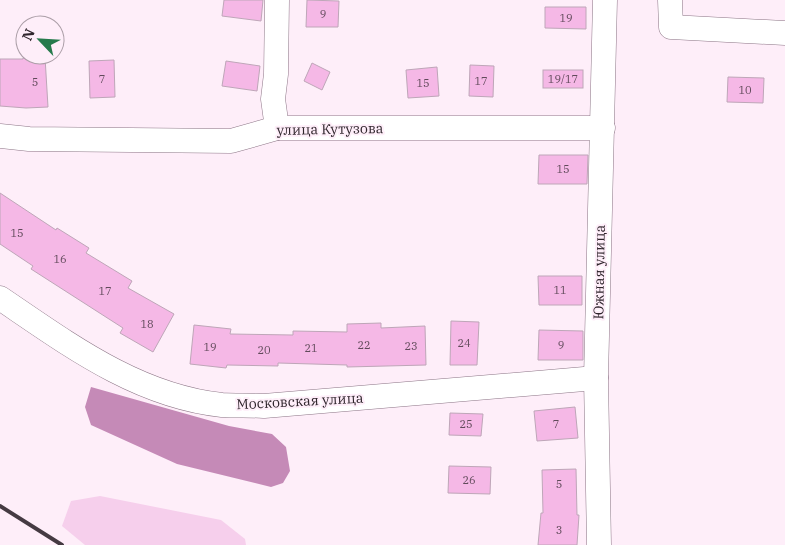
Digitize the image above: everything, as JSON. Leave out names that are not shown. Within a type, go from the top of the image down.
[{"type":"street","points":[[277,0],[276,74],[273,100],[277,128]]},
{"type":"street","name":"Южная улица","points":[[599,545],[596,378],[605,0]]},
{"type":"street","points":[[670,0],[671,27],[785,33]]},
{"type":"street","name":"улица Кутузова","points":[[0,136],[29,140],[230,141],[277,128],[603,128]]},
{"type":"street","name":"Московская улица","points":[[0,298],[97,362],[130,378],[164,392],[192,400],[222,405],[264,406],[596,378]]},
{"type":"shaded area","points":[[91,387],[229,426],[272,434],[286,447],[290,471],[283,483],[271,487],[177,464],[91,425],[85,407]]},
{"type":"shaded area","points":[[100,496],[221,520],[245,539],[246,545],[85,545],[62,526],[71,501]]},
{"type":"building","points":[[224,0],[263,0],[261,21],[222,16]]},
{"type":"building","points":[[307,0],[339,1],[338,27],[306,27]]},
{"type":"building","points":[[545,7],[586,7],[586,29],[545,28]]},
{"type":"building","points":[[0,59],[15,59],[15,65],[45,65],[48,107],[0,106]]},
{"type":"building","points":[[114,60],[115,97],[90,98],[89,61]]},
{"type":"building","points":[[226,61],[260,66],[257,91],[222,86]]},
{"type":"building","points":[[312,63],[330,72],[322,90],[304,81]]},
{"type":"building","points":[[470,65],[494,66],[493,97],[469,96]]},
{"type":"building","points":[[437,67],[439,96],[408,98],[406,70]]},
{"type":"building","points":[[543,70],[583,70],[583,88],[543,88]]},
{"type":"building","points":[[728,77],[764,78],[763,103],[727,102]]},
{"type":"building","points":[[539,155],[588,155],[587,184],[538,184]]},
{"type":"building","points":[[0,193],[56,230],[57,228],[89,248],[86,253],[132,281],[128,288],[174,314],[153,352],[120,333],[123,328],[31,269],[33,266],[0,244]]},
{"type":"building","points":[[538,276],[582,276],[582,305],[539,305]]},
{"type":"building","points":[[451,321],[479,322],[477,365],[450,365]]},
{"type":"building","points":[[381,323],[381,328],[425,326],[426,365],[347,367],[347,365],[278,363],[278,366],[227,365],[226,368],[190,364],[194,325],[231,329],[230,334],[293,335],[293,331],[347,332],[347,324]]},
{"type":"building","points":[[539,330],[583,331],[583,360],[538,360]]},
{"type":"building","points":[[575,407],[578,438],[537,441],[534,411]]},
{"type":"building","points":[[450,413],[483,414],[481,436],[449,435]]},
{"type":"building","points":[[449,466],[491,467],[490,494],[448,493]]},
{"type":"building","points":[[576,469],[577,515],[579,515],[577,545],[538,545],[541,513],[543,513],[542,470]]},
{"type":"railway","points":[[0,506],[62,545]]}]
